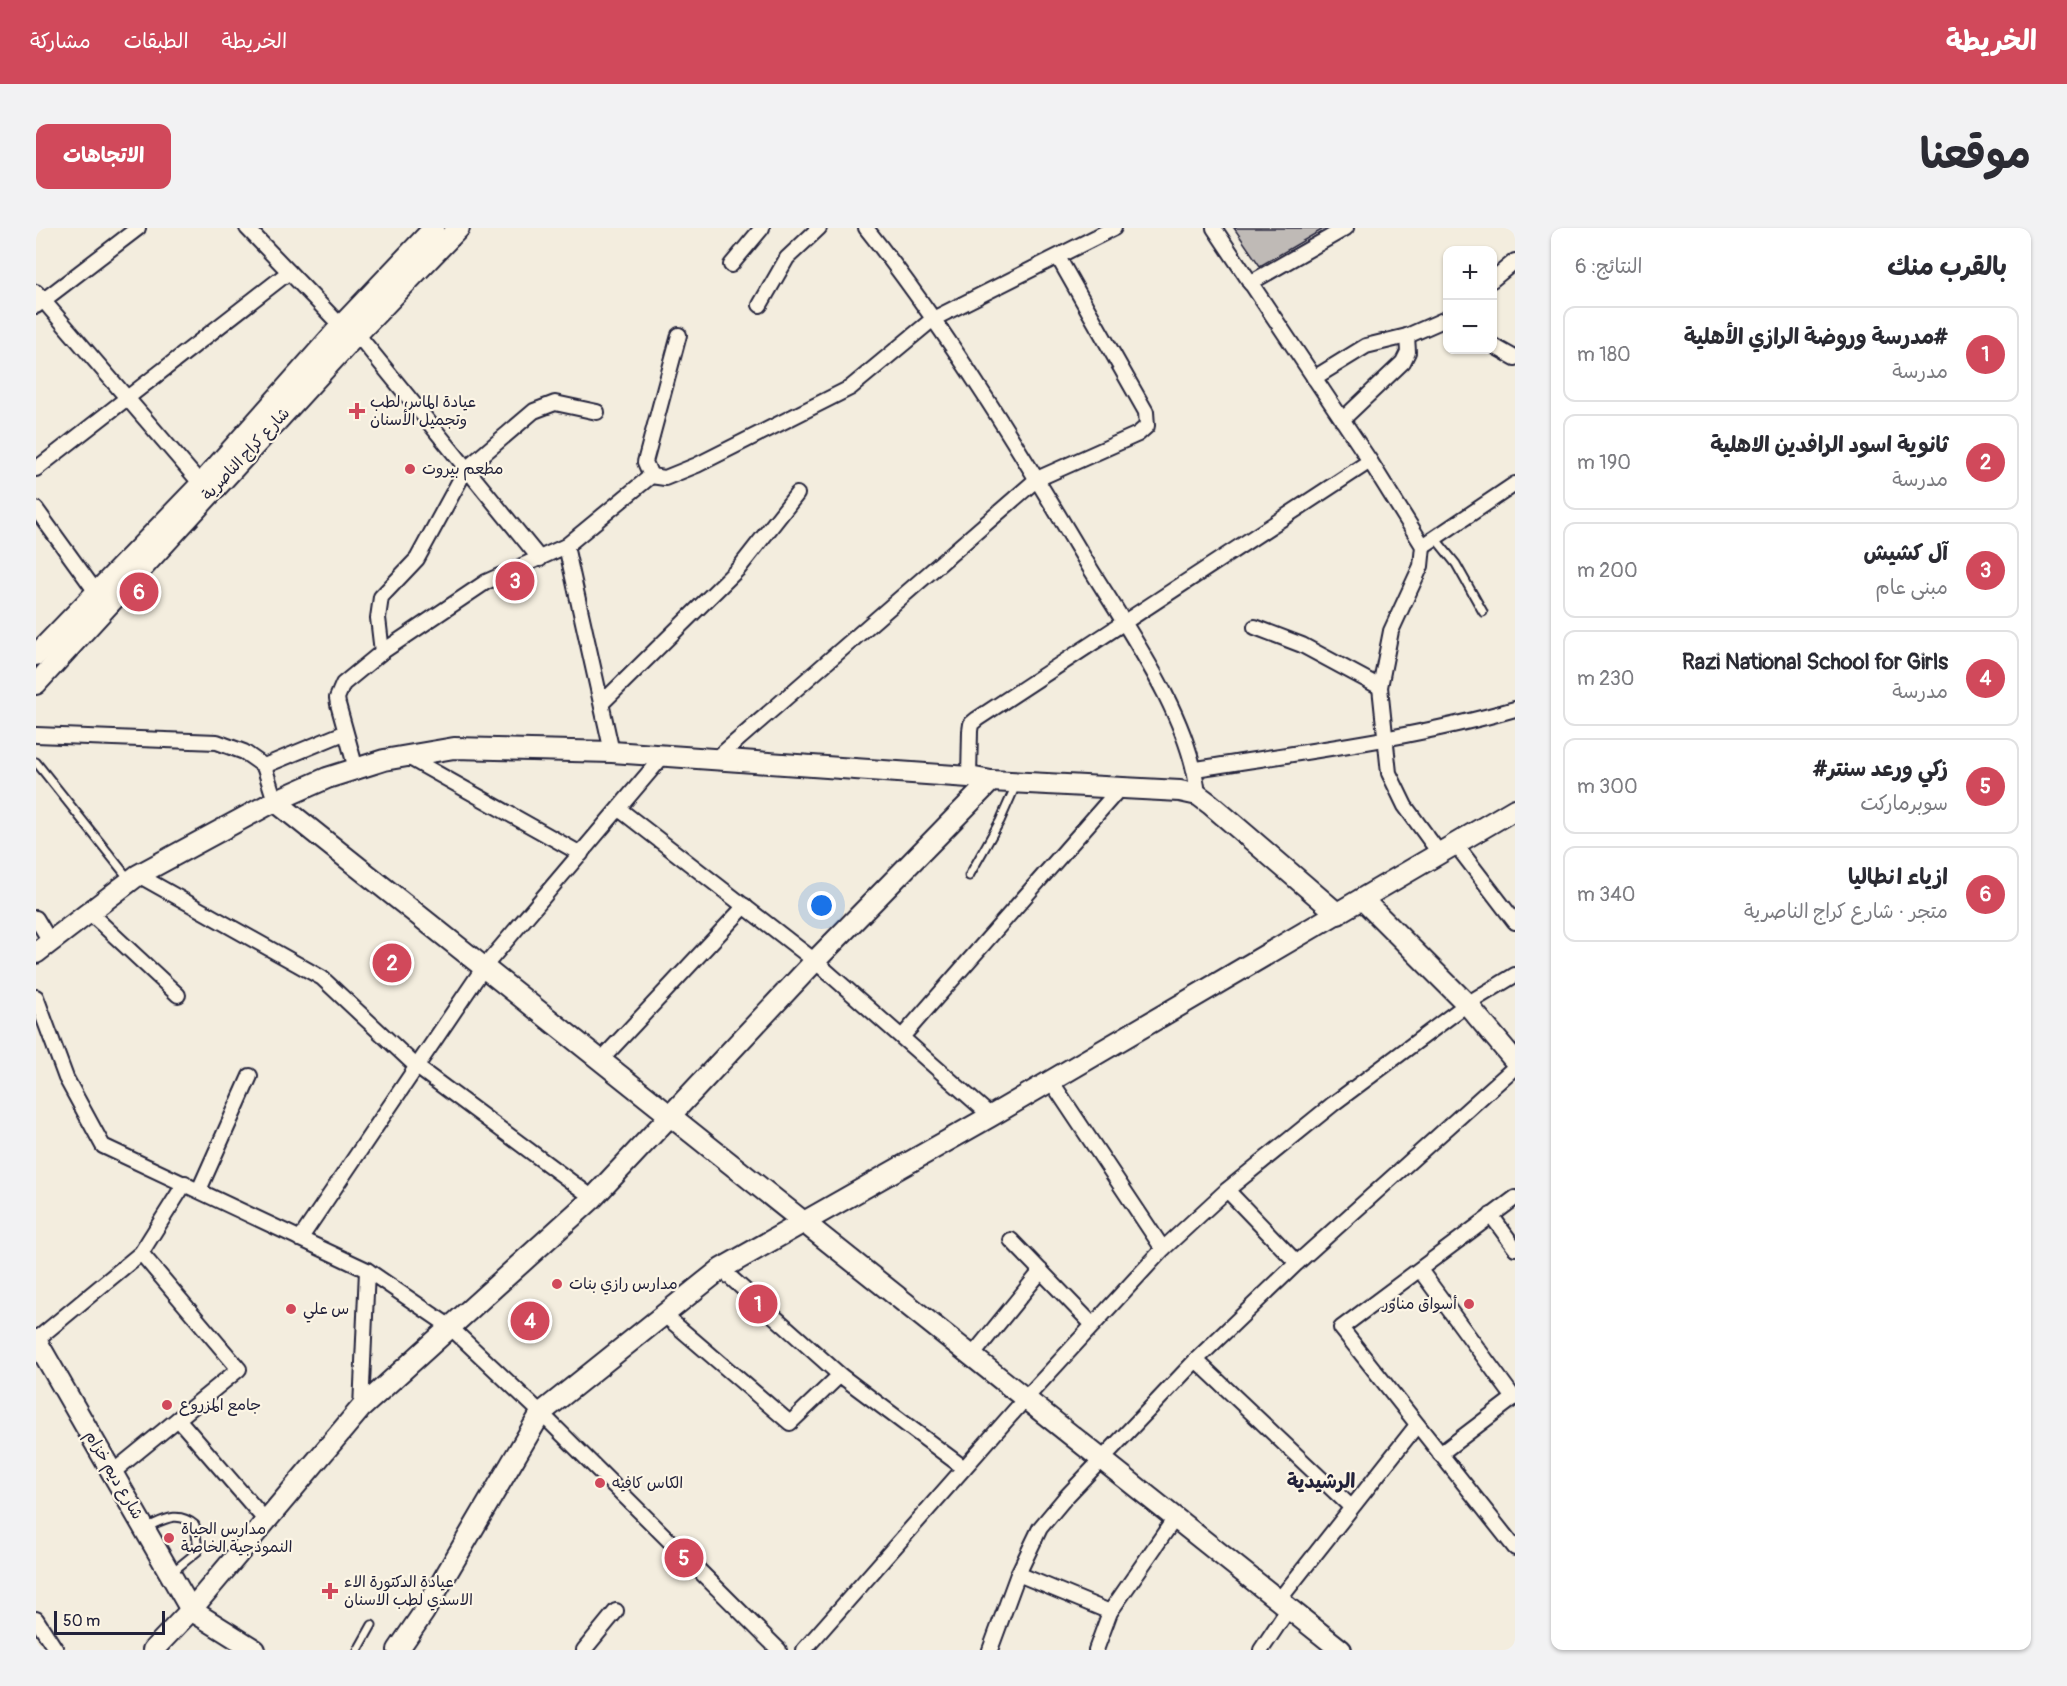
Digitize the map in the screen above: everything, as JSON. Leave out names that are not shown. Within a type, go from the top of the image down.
[{"type":"street","points":[[138,228],[39,299],[201,484]]},
{"type":"street","points":[[247,228],[349,330],[540,560]]},
{"type":"street","name":"شارع كراج الناصرية","points":[[36,684],[349,330],[434,228]]},
{"type":"street","name":"شارع كراج الناصرية","points":[[36,655],[349,330],[459,228]]},
{"type":"street","points":[[731,265],[762,228]]},
{"type":"street","points":[[760,305],[787,258],[819,228]]},
{"type":"street","points":[[866,228],[901,272],[1037,479],[1146,660],[1184,737],[1196,769],[1198,795]]},
{"type":"street","points":[[356,769],[344,733],[338,704],[339,691],[382,652],[486,582],[540,560],[566,546],[651,476],[666,478],[697,465],[850,388],[933,319],[1114,228]]},
{"type":"street","points":[[1214,228],[1342,420],[1429,542]]},
{"type":"street","points":[[1250,284],[1346,228]]},
{"type":"street","points":[[717,758],[1037,479],[1138,434],[1147,426],[1146,412],[1058,257]]},
{"type":"street","points":[[1497,276],[1515,261]]},
{"type":"street","points":[[36,470],[289,272]]},
{"type":"street","points":[[1314,378],[1366,346],[1407,336],[1443,320]]},
{"type":"street","points":[[651,476],[645,462],[679,335]]},
{"type":"street","points":[[1342,420],[1403,362],[1408,352],[1407,336]]},
{"type":"street","points":[[1497,348],[1515,358]]},
{"type":"street","points":[[382,652],[378,618],[381,597],[417,559],[466,469],[534,411],[555,403],[597,412]]},
{"type":"street","points":[[969,777],[971,724],[1370,460]]},
{"type":"street","points":[[1515,484],[1429,542],[1421,566],[1391,631],[1380,687],[1389,773],[1405,806],[1515,922]]},
{"type":"street","points":[[603,702],[739,568],[797,494]]},
{"type":"street","points":[[36,509],[96,592]]},
{"type":"street","points":[[566,546],[603,702],[612,752]]},
{"type":"street","points":[[1255,627],[1302,645],[1380,687]]},
{"type":"street","points":[[1196,769],[1385,739],[1462,724],[1515,710]]},
{"type":"street","points":[[264,766],[344,733]]},
{"type":"street","points":[[36,735],[217,742],[244,752],[264,766],[275,801],[1341,1650]]},
{"type":"street","points":[[36,918],[44,948],[134,878],[275,801],[327,778],[356,769],[406,756],[454,748],[612,752],[717,758],[969,777],[992,781],[1180,791],[1198,795],[1338,914]]},
{"type":"street","points":[[406,756],[580,854]]},
{"type":"street","points":[[300,1239],[484,967],[663,756]]},
{"type":"street","points":[[153,1650],[191,1610],[362,1408],[449,1326],[593,1198],[815,961],[992,781]]},
{"type":"street","points":[[902,1037],[1120,788]]},
{"type":"street","points":[[619,809],[815,961],[991,1116]]},
{"type":"street","points":[[398,1650],[424,1612],[541,1413],[663,1313],[721,1269],[991,1116],[1515,809]]},
{"type":"street","points":[[134,878],[322,978],[417,1067],[593,1198]]},
{"type":"street","points":[[1362,900],[1467,1004],[1515,1060]]},
{"type":"street","points":[[601,1060],[745,906]]},
{"type":"street","points":[[90,913],[178,995]]},
{"type":"street","points":[[804,1650],[1025,1399],[1163,1249],[1227,1190],[1333,1104],[1467,1004],[1515,975]]},
{"type":"street","points":[[36,997],[66,1078],[103,1146],[367,1270],[449,1326],[541,1413],[779,1650]]},
{"type":"street","points":[[990,1650],[1018,1574],[1040,1528],[1101,1459],[1196,1360],[1297,1263],[1515,1066]]},
{"type":"street","points":[[199,1190],[250,1076]]},
{"type":"street","points":[[1051,1081],[1163,1249]]},
{"type":"street","points":[[36,1340],[141,1253],[185,1183]]},
{"type":"street","points":[[1227,1190],[1297,1263]]},
{"type":"street","points":[[1515,1198],[1341,1328],[1515,1548]]},
{"type":"street","points":[[1491,1215],[1515,1248]]},
{"type":"street","points":[[1011,1240],[1093,1325]]},
{"type":"street","points":[[113,1472],[239,1369],[141,1253]]},
{"type":"street","points":[[721,1269],[840,1376],[964,1468]]},
{"type":"street","points":[[362,1408],[367,1270]]},
{"type":"street","points":[[1420,1270],[1515,1397],[1440,1454]]},
{"type":"street","points":[[972,1356],[1041,1271]]},
{"type":"street","points":[[663,1313],[790,1423],[840,1376]]},
{"type":"street","name":"شارع ديم خزام","points":[[36,1340],[47,1366],[113,1472],[191,1610]]},
{"type":"street","points":[[1196,1360],[1351,1507]]},
{"type":"street","points":[[178,1419],[266,1521]]},
{"type":"street","points":[[1261,1650],[1284,1604],[1351,1507],[1417,1425]]},
{"type":"street","points":[[1096,1650],[1110,1612],[1175,1518]]},
{"type":"street","points":[[1018,1574],[1110,1612]]},
{"type":"street","points":[[191,1610],[255,1650]]},
{"type":"street","points":[[584,1650],[616,1611]]},
{"type":"street","points":[[36,1619],[56,1650]]},
{"type":"lane","points":[[1429,542],[1456,564],[1483,612]]},
{"type":"lane","points":[[36,762],[134,878]]},
{"type":"lane","points":[[969,876],[1000,821],[1017,782]]},
{"type":"lane","points":[[145,1528],[175,1515],[187,1518],[195,1525],[198,1551],[171,1573]]},
{"type":"lane","points":[[358,1650],[372,1624]]},
{"type":"building","points":[[1234,228],[1325,228],[1260,266]]},
{"type":"place","name":"عيادة الماس لطب وتجميل الأسنان","points":[[357,411]]},
{"type":"place","name":"مطعم بيروت","points":[[410,469]]},
{"type":"place","name":"آل كشيش","points":[[515,581]]},
{"type":"place","name":"ازياء انطاليا","points":[[139,592]]},
{"type":"place","name":"ثانوية اسود الرافدين الاهلية","points":[[392,963]]},
{"type":"place","name":"مدارس رازي بنات","points":[[557,1284]]},
{"type":"place","name":"#مدرسة وروضة الرازي الأهلية","points":[[758,1304]]},
{"type":"place","name":"أسواق مناور","points":[[1469,1304]]},
{"type":"place","name":"س علي","points":[[291,1309]]},
{"type":"place","name":"Razi National School for Girls","points":[[530,1321]]},
{"type":"place","name":"جامع المزروع","points":[[167,1405]]},
{"type":"place","name":"الكاس كافيه","points":[[600,1483]]},
{"type":"place","name":"مدارس الحياة النموذجية الخاصة","points":[[169,1538]]},
{"type":"place","name":"زكي ورعد سنتر#","points":[[684,1558]]},
{"type":"place","name":"عيادة الدكتورة الاء الاسدي لطب الاسنان","points":[[330,1591]]},
{"type":"district","name":"الرشيدية","points":[[1321,1481]]}]
